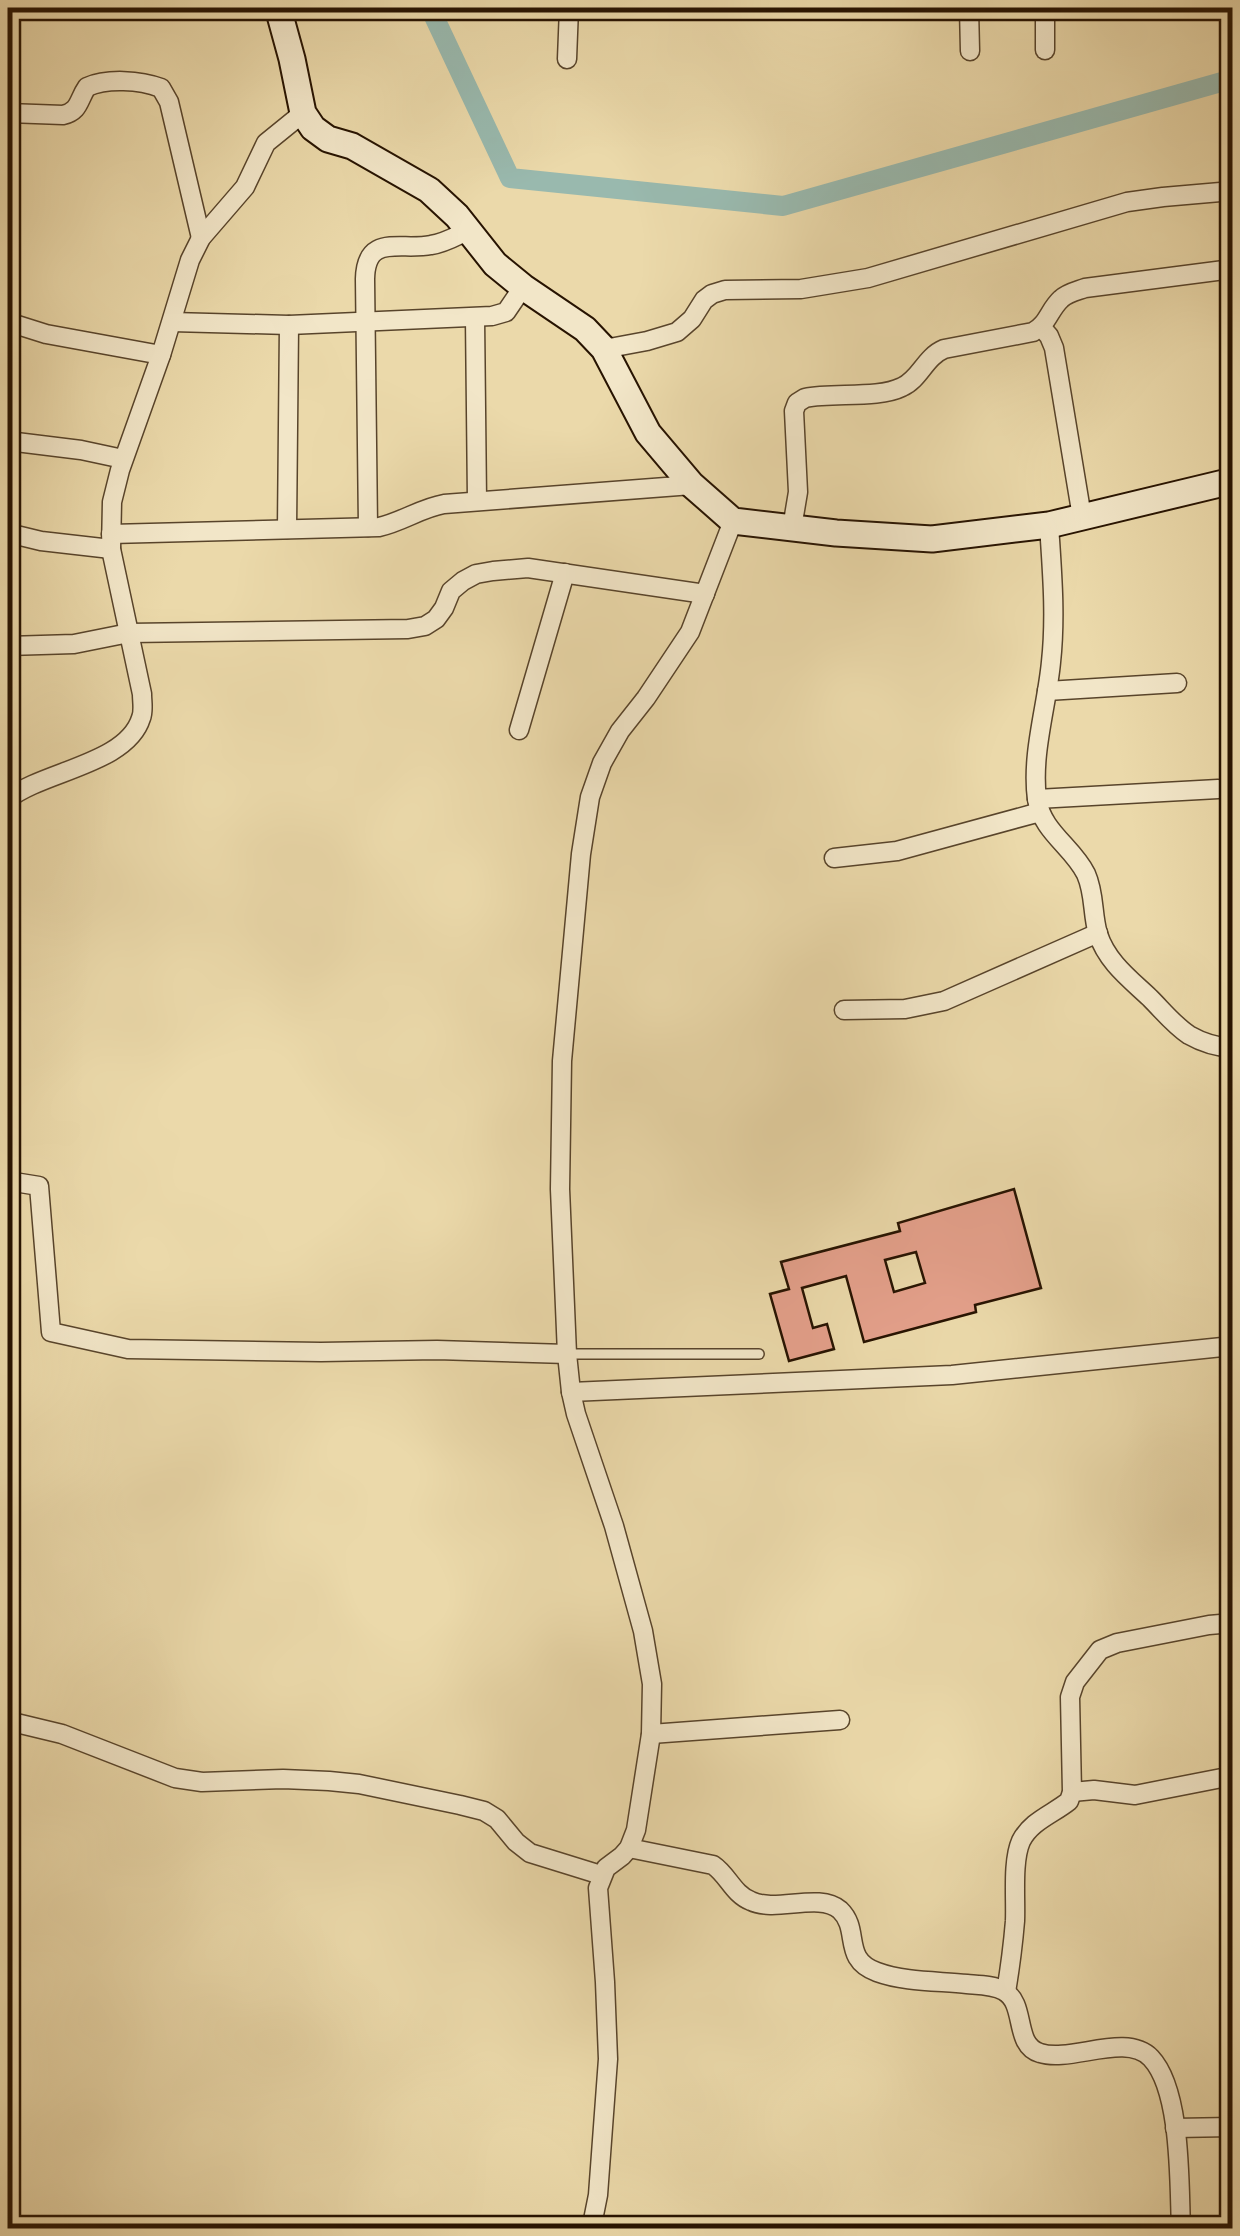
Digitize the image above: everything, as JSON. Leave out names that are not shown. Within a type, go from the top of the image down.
[{"type":"street","points":[[278,8],[303,113],[313,128],[429,190],[458,216],[495,264],[585,329],[604,349],[648,433],[692,485],[733,520],[932,539],[1049,525],[1232,481]]},
{"type":"street","points":[[567,59],[569,8]]},
{"type":"street","points":[[968,8],[970,51]]},
{"type":"street","points":[[1045,8],[1045,50]]},
{"type":"street","points":[[8,113],[71,114],[87,87],[102,82],[142,83],[160,88],[169,102],[200,238]]},
{"type":"street","points":[[8,799],[19,790],[86,764],[121,745],[135,732],[143,715],[111,541],[112,502],[200,238],[245,187],[266,144],[303,113]]},
{"type":"street","points":[[604,349],[677,332],[692,320],[704,300],[725,290],[801,289],[868,278],[1127,202],[1232,191]]},
{"type":"street","points":[[368,527],[366,269],[372,252],[380,248],[432,245],[468,230]]},
{"type":"street","points":[[792,528],[798,492],[793,422],[797,404],[804,398],[906,386],[934,352],[1042,328],[1061,298],[1071,292],[1232,269]]},
{"type":"street","points":[[172,322],[289,324],[475,318],[506,312],[523,287]]},
{"type":"street","points":[[475,318],[477,501]]},
{"type":"street","points":[[8,322],[46,334],[161,355]]},
{"type":"street","points":[[286,529],[289,324]]},
{"type":"street","points":[[1042,328],[1054,348],[1082,517]]},
{"type":"street","points":[[8,441],[124,459]]},
{"type":"street","points":[[8,533],[41,540],[111,541],[378,527],[432,506],[692,485]]},
{"type":"street","points":[[587,2228],[593,2220],[598,2195],[608,2059],[598,1888],[606,1868],[629,1848],[640,1816],[640,1792],[651,1734],[652,1684],[643,1632],[614,1526],[572,1392],[560,1189],[562,1060],[590,797],[620,731],[690,632],[733,520]]},
{"type":"street","points":[[1049,525],[1055,613],[1035,773],[1038,806],[1051,833],[1087,877],[1098,933],[1115,964],[1176,1025],[1207,1044],[1232,1048]]},
{"type":"street","points":[[8,646],[74,644],[129,632],[408,630],[425,626],[436,618],[450,591],[476,574],[492,570],[528,568],[705,594]]},
{"type":"street","points":[[519,730],[565,573]]},
{"type":"street","points":[[1048,691],[1176,682]]},
{"type":"street","points":[[834,858],[896,851],[1038,806],[1218,790]]},
{"type":"street","points":[[844,1010],[906,1009],[944,1001],[1098,933]]},
{"type":"street","points":[[8,1181],[39,1186],[51,1332],[128,1349],[567,1354]]},
{"type":"street","points":[[572,1392],[952,1375],[1232,1346]]},
{"type":"street","points":[[1006,1992],[1022,1842],[1033,1826],[1069,1801],[1072,1792],[1070,1697],[1075,1682],[1100,1650],[1117,1643],[1232,1624]]},
{"type":"street","points":[[651,1734],[840,1720]]},
{"type":"street","points":[[8,1721],[62,1734],[175,1778],[202,1782],[344,1783],[460,1804],[496,1819],[530,1853],[601,1875]]},
{"type":"street","points":[[1072,1792],[1094,1790],[1134,1795],[1232,1776]]},
{"type":"street","points":[[629,1848],[713,1865],[738,1894],[760,1904],[833,1906],[846,1919],[854,1954],[862,1965],[875,1972],[987,1986],[1006,1992],[1015,2003],[1027,2043],[1034,2052],[1059,2055],[1106,2048],[1141,2051],[1151,2058],[1167,2090],[1178,2150],[1180,2228]]},
{"type":"street","points":[[1175,2128],[1232,2127]]},
{"type":"lane","points":[[567,1354],[759,1354]]},
{"type":"building","points":[[1014,1189],[1041,1288],[975,1305],[976,1312],[864,1342],[846,1276],[802,1288],[813,1328],[827,1324],[834,1349],[789,1361],[770,1294],[789,1289],[781,1262],[900,1231],[898,1223]],"holes":[[[916,1252],[925,1283],[894,1292],[885,1260]]]},
{"type":"waterway","points":[[430,8],[510,178],[783,206],[1232,79]]}]
